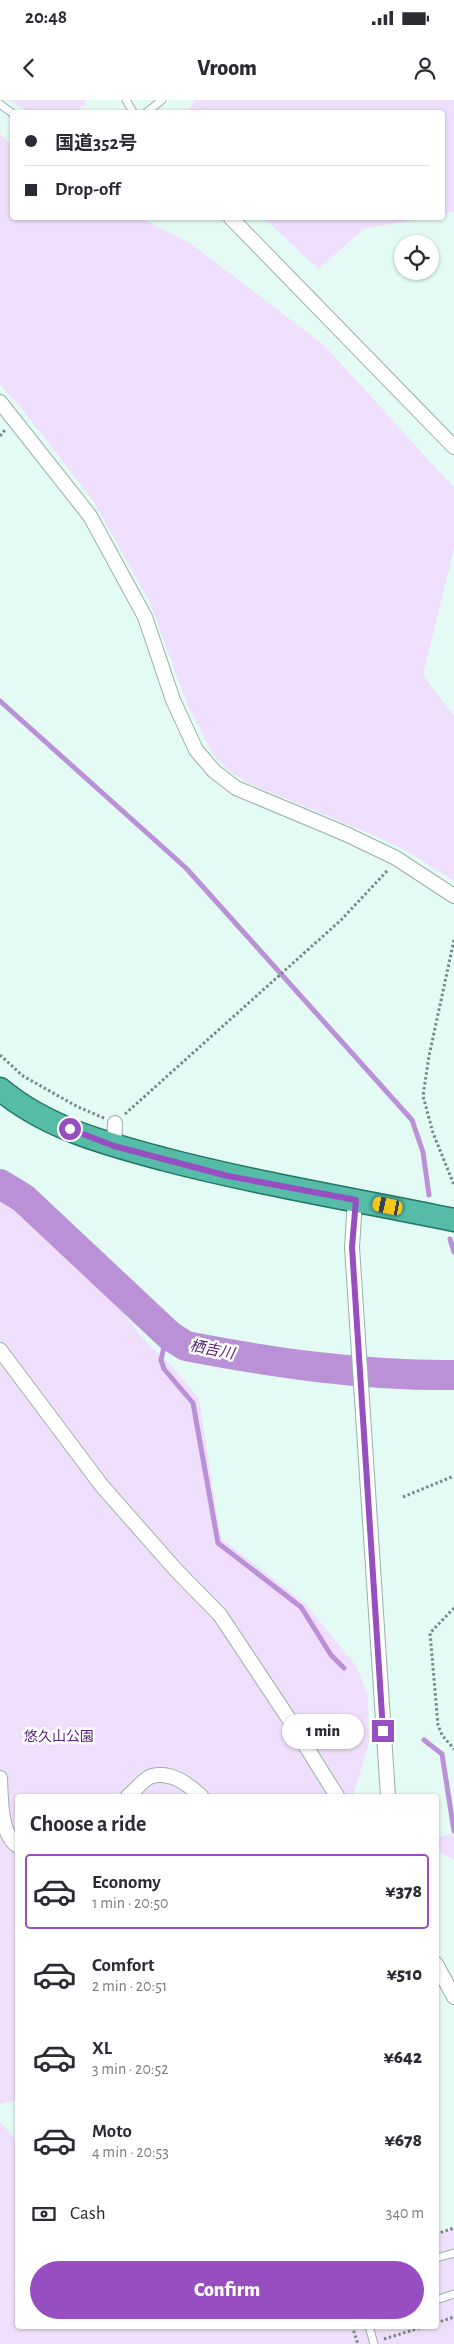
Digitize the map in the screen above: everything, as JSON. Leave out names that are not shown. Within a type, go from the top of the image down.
[{"type":"highway","points":[[3,1098],[85,1136],[114,1146],[228,1176],[454,1220]]},
{"type":"street","points":[[233,220],[454,447]]},
{"type":"street","points":[[0,402],[90,516],[145,617],[173,700],[196,750],[214,771],[236,788],[346,834],[396,858],[454,896]]},
{"type":"street","points":[[114,1146],[116,1123]]},
{"type":"street","points":[[356,1200],[352,1247],[388,1794]]},
{"type":"street","points":[[0,1350],[102,1486],[176,1570],[220,1615],[336,1794]]},
{"type":"street","points":[[130,1794],[151,1776],[170,1775],[190,1786],[199,1794]]},
{"type":"street","points":[[0,1778],[3,1818],[7,1835],[15,1843]]},
{"type":"street","points":[[439,1970],[454,1997]]},
{"type":"lane","points":[[150,110],[162,100]]},
{"type":"lane","points":[[439,2257],[454,2253]]},
{"type":"lane","points":[[439,2299],[454,2294]]},
{"type":"lane","points":[[370,2329],[377,2342]]},
{"type":"path","points":[[0,1055],[23,1076],[78,1107],[116,1123],[341,920],[376,884],[396,858]]},
{"type":"path","points":[[454,940],[429,1056],[423,1096],[433,1133],[454,1185]]},
{"type":"path","points":[[403,1497],[454,1476]]},
{"type":"path","points":[[454,1608],[430,1633],[438,1725],[442,1735],[454,1749]]},
{"type":"path","points":[[439,2233],[454,2228]]},
{"type":"path","points":[[439,2322],[454,2317]]},
{"type":"path","points":[[353,2329],[358,2344]]},
{"type":"path","points":[[377,2342],[417,2329]]},
{"type":"green space","points":[[9,100],[84,100],[86,104],[78,110],[26,110]]},
{"type":"green space","points":[[196,100],[454,100],[454,212],[445,214],[445,110],[188,110]]},
{"type":"green space","points":[[0,134],[10,143],[10,220],[145,220],[190,243],[325,346],[454,488],[454,548],[423,675],[454,716],[454,881],[405,850],[248,783],[232,773],[213,755],[188,706],[150,603],[94,502],[23,410],[0,385]]},
{"type":"green space","points":[[266,220],[414,220],[365,228],[318,269]]},
{"type":"green space","name":"悠久山公園","points":[[0,1195],[13,1209],[26,1215],[48,1234],[62,1250],[85,1267],[97,1285],[116,1304],[145,1341],[172,1366],[199,1398],[219,1529],[223,1540],[306,1604],[356,1666],[368,1695],[369,1743],[354,1794],[15,1794],[15,2100],[0,2104]]},
{"type":"green space","points":[[450,1834],[454,1836],[454,1860],[439,1852],[439,1837]]},
{"type":"green space","points":[[0,2122],[15,2139],[15,2329],[439,2329],[439,2232],[454,2228],[454,2344],[0,2344]]},
{"type":"waterway","points":[[0,701],[186,868],[412,1120],[423,1152],[429,1195]]},
{"type":"waterway","name":"栖吉川","points":[[0,1184],[23,1198],[170,1336],[186,1346],[252,1358],[353,1371],[454,1375]]},
{"type":"waterway","points":[[450,1239],[454,1252]]},
{"type":"waterway","points":[[170,1336],[164,1347],[161,1360],[164,1369],[193,1403],[218,1543],[301,1607],[331,1655],[344,1668]]},
{"type":"waterway","points":[[424,1740],[442,1754],[454,1831]]},
{"type":"route","points":[[70,1129],[114,1146],[228,1176],[356,1200],[352,1247],[383,1731]]}]
